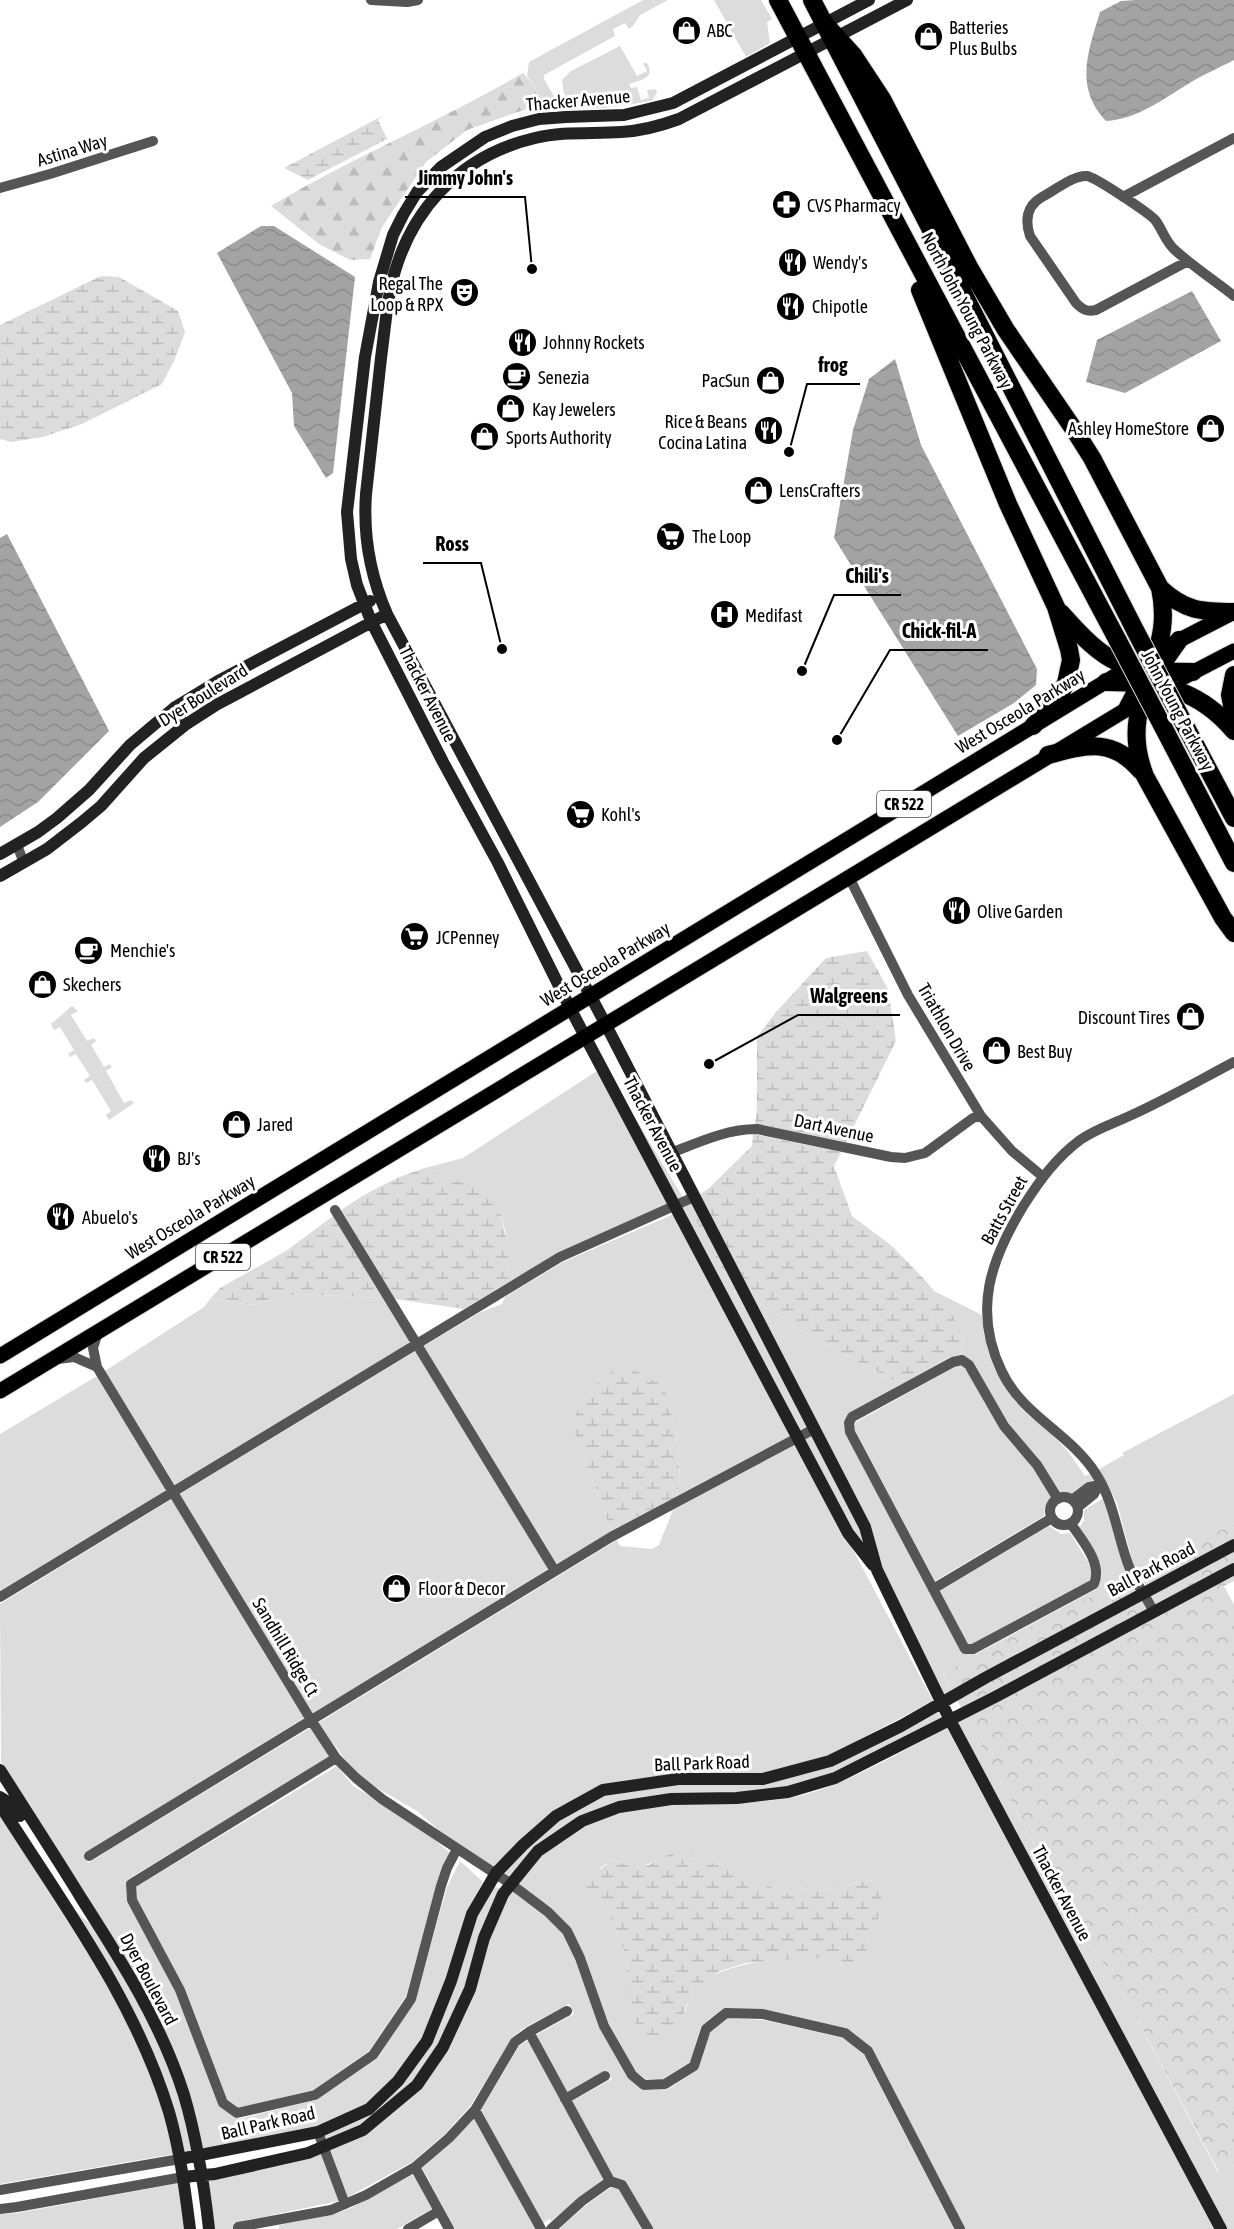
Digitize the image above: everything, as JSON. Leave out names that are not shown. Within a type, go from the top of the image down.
[{"type":"highway","name":"North John Young Parkway","points":[[778,0],[1118,641]]},
{"type":"highway","name":"North John Young Parkway","points":[[812,0],[832,33],[1136,632]]},
{"type":"highway","points":[[832,33],[854,55],[882,99],[969,267],[1006,330],[1092,458],[1160,588],[1164,609],[1157,652],[1148,677],[1134,704],[1138,758],[1145,776],[1223,918],[1234,933]]},
{"type":"highway","points":[[856,146],[904,253],[1008,504],[1056,607],[1069,649],[1070,673],[1057,700],[1033,726]]},
{"type":"highway","points":[[1160,588],[1184,606],[1208,612],[1234,612]]},
{"type":"highway","points":[[1056,607],[1087,643],[1101,654],[1187,693],[1218,713],[1234,731]]},
{"type":"highway","name":"John Young Parkway","points":[[1136,632],[1234,818]]},
{"type":"highway","points":[[1148,677],[1179,640]]},
{"type":"highway","name":"John Young Parkway","points":[[1118,641],[1234,863]]},
{"type":"highway","points":[[1106,682],[1192,672]]},
{"type":"highway","points":[[1234,675],[1230,695],[1234,715]]},
{"type":"highway","points":[[1048,755],[1081,746],[1108,747],[1131,759],[1145,776]]},
{"type":"main road","points":[[1157,652],[1234,612]]},
{"type":"main road","points":[[1192,672],[1234,651]]},
{"type":"main road","name":"CR 522","points":[[0,1391],[1134,704],[1148,677]]},
{"type":"main road","name":"West Osceola Parkway","points":[[0,1356],[1106,682]]},
{"type":"street","points":[[371,0],[407,2],[418,0]]},
{"type":"street","points":[[832,33],[869,0]]},
{"type":"street","points":[[832,33],[907,0]]},
{"type":"street","name":"Thacker Avenue","points":[[832,33],[673,103],[624,115],[539,119],[512,126],[485,137],[441,167],[412,200],[393,235],[379,282],[365,357],[352,459],[348,512],[351,558],[371,621],[498,863],[570,1008],[848,1533],[877,1570]]},
{"type":"street","name":"Thacker Avenue","points":[[832,33],[803,45],[679,119],[660,126],[623,132],[573,133],[537,137],[515,144],[473,163],[454,177],[433,200],[408,240],[390,290],[364,518],[369,555],[387,614],[606,1025],[865,1527],[877,1570],[950,1720],[1221,2229]]},
{"type":"street","points":[[679,119],[678,108],[688,95]]},
{"type":"street","points":[[566,117],[573,133]]},
{"type":"street","points":[[1123,197],[1234,138]]},
{"type":"street","name":"Astina Way","points":[[0,188],[153,141]]},
{"type":"street","points":[[1188,261],[1089,312],[1076,303],[1030,236],[1027,227],[1030,207],[1037,200],[1078,177],[1092,178],[1151,215],[1169,244],[1234,296]]},
{"type":"street","points":[[352,459],[370,461]]},
{"type":"street","name":"Dyer Boulevard","points":[[0,854],[38,832],[75,803],[130,745],[174,708],[220,680],[380,596]]},
{"type":"street","name":"Dyer Boulevard","points":[[0,876],[64,837],[88,817],[144,758],[185,724],[216,705],[387,614]]},
{"type":"street","points":[[174,708],[185,724]]},
{"type":"street","points":[[436,748],[453,738]]},
{"type":"street","points":[[443,762],[460,751]]},
{"type":"street","points":[[17,845],[24,863]]},
{"type":"street","name":"Triathlon Drive","points":[[849,876],[908,995],[981,1116],[1012,1151],[1042,1176]]},
{"type":"street","name":"Batts Street","points":[[1154,1612],[1128,1566],[1111,1504],[1089,1462],[1020,1399],[1002,1374],[993,1353],[988,1330],[987,1304],[991,1276],[998,1251],[1042,1176],[1060,1157],[1081,1139],[1104,1126],[1124,1119],[1234,1062]]},
{"type":"street","name":"Dart Avenue","points":[[671,1153],[726,1133],[757,1129],[891,1157],[915,1157],[932,1150],[973,1118],[981,1116]]},
{"type":"street","points":[[0,1597],[560,1257],[694,1197]]},
{"type":"street","points":[[335,1210],[555,1571]]},
{"type":"street","points":[[732,1311],[748,1303]]},
{"type":"street","points":[[97,1367],[93,1348],[98,1332]]},
{"type":"street","points":[[51,1360],[74,1357],[97,1367]]},
{"type":"street","points":[[1058,1499],[1037,1465],[1004,1426],[969,1365],[962,1360],[953,1362],[852,1418],[849,1423],[850,1432],[965,1649],[973,1649],[1094,1584],[1097,1577],[1096,1566],[1071,1524]]},
{"type":"street","name":"Sandhill Ridge Ct","points":[[97,1367],[336,1758],[382,1799],[496,1873],[548,1912],[567,1931],[580,1958],[604,2026],[632,2075],[644,2085],[665,2084],[694,2066],[706,2028],[726,2013],[763,2014],[845,2033],[868,2051],[960,2229]]},
{"type":"street","points":[[89,1856],[611,1537],[814,1429]]},
{"type":"street","points":[[1075,1503],[1089,1487],[1100,1485]]},
{"type":"street","points":[[1068,1498],[1075,1503],[1078,1514],[1071,1524],[1058,1524],[1052,1518],[1051,1507],[1058,1499],[1068,1498]]},
{"type":"street","points":[[933,1588],[1052,1518]]},
{"type":"street","name":"Ball Park Road","points":[[0,2190],[199,2157],[318,2132],[369,2109],[398,2081],[427,2041],[451,1982],[472,1914],[496,1873],[556,1816],[603,1790],[678,1779],[763,1779],[830,1761],[942,1704],[985,1678],[1234,1545]]},
{"type":"street","name":"Ball Park Road","points":[[0,2209],[183,2177],[215,2174],[308,2152],[363,2130],[417,2085],[443,2047],[470,1989],[484,1938],[503,1894],[538,1851],[582,1821],[619,1806],[671,1799],[737,1798],[788,1792],[835,1778],[950,1720],[1234,1569]]},
{"type":"street","points":[[336,1758],[131,1884],[132,1900],[180,1990],[223,2103],[237,2114],[315,2095],[373,2055],[411,1999],[441,1886],[447,1868],[458,1849]]},
{"type":"street","name":"Dyer Boulevard","points":[[0,1770],[98,1923],[145,2004],[167,2051],[184,2094],[199,2157],[209,2229]]},
{"type":"street","points":[[0,1797],[13,1805],[77,1906],[98,1923]]},
{"type":"street","name":"Dyer Boulevard","points":[[0,1805],[132,2018],[169,2112],[180,2159],[190,2229]]},
{"type":"street","points":[[238,2227],[274,2225],[331,2210],[416,2167],[449,2138],[475,2110],[515,2042],[567,2011]]},
{"type":"street","points":[[529,2032],[610,2181],[622,2185],[648,2229]]},
{"type":"street","points":[[565,2099],[605,2076]]},
{"type":"street","points":[[475,2110],[541,2229]]},
{"type":"street","points":[[318,2132],[345,2204]]},
{"type":"street","points":[[416,2167],[449,2229]]},
{"type":"street","points":[[551,2229],[582,2201],[610,2181]]},
{"type":"street","points":[[48,2183],[51,2201]]},
{"type":"street","points":[[408,2229],[439,2211]]},
{"type":"green space","points":[[643,0],[668,0],[640,15],[629,29],[625,23],[613,29],[615,36],[544,75],[554,96],[546,109],[540,112],[531,111],[538,99],[535,86],[527,76],[529,62]]},
{"type":"green space","points":[[714,0],[761,0],[772,19],[767,22],[770,43],[746,57]]},
{"type":"green space","points":[[620,46],[637,76],[647,71],[643,63],[647,63],[650,72],[646,78],[629,84],[631,88],[637,87],[641,100],[649,98],[647,90],[656,89],[657,92],[652,101],[599,108],[579,107],[570,103],[564,94],[562,80],[571,71]]},
{"type":"green space","points":[[523,73],[535,86],[538,99],[532,107],[467,130],[426,162],[382,227],[370,259],[350,260],[319,244],[271,206],[333,171]]},
{"type":"green space","points":[[382,116],[378,120],[387,139],[308,180],[284,168]]},
{"type":"green space","points":[[101,276],[119,277],[178,311],[185,332],[162,384],[82,424],[43,437],[11,442],[0,439],[0,325]]},
{"type":"green space","points":[[867,951],[888,989],[896,1041],[846,1142],[755,1124],[757,1037],[776,1012],[826,958]]},
{"type":"green space","points":[[72,1006],[78,1011],[71,1015],[87,1041],[94,1038],[96,1041],[91,1045],[104,1067],[110,1064],[112,1067],[106,1071],[124,1103],[131,1100],[134,1103],[109,1120],[106,1115],[111,1111],[92,1080],[86,1083],[84,1080],[90,1076],[76,1054],[70,1057],[68,1054],[74,1050],[60,1027],[54,1030],[51,1024]]},
{"type":"green space","points":[[597,1071],[669,1204],[510,1281],[511,1254],[501,1213],[425,1168],[463,1158]]},
{"type":"green space","points":[[617,1088],[699,1224],[736,1295],[750,1297],[820,1342],[895,1381],[909,1380],[850,1413],[844,1423],[846,1434],[966,1654],[976,1654],[1097,1589],[1102,1574],[1100,1566],[1079,1528],[1084,1520],[1084,1510],[1104,1498],[1129,1577],[943,1674],[952,1691],[941,1697]]},
{"type":"green space","points":[[753,1134],[841,1152],[834,1166],[852,1216],[892,1246],[926,1281],[951,1313],[963,1337],[961,1355],[950,1357],[909,1380],[895,1381],[820,1342],[750,1297],[736,1295],[686,1202],[708,1189],[752,1146]]},
{"type":"green space","points":[[425,1168],[478,1189],[501,1213],[504,1231],[511,1247],[513,1265],[510,1281],[464,1309],[395,1299],[341,1210],[382,1186]]},
{"type":"green space","points":[[674,1214],[792,1435],[677,1496],[679,1454],[664,1387],[593,1386],[571,1422],[611,1531],[557,1564],[424,1346],[481,1312],[502,1304],[505,1297],[563,1262]]},
{"type":"green space","points":[[333,1216],[383,1298],[298,1294],[251,1305],[210,1299],[220,1288],[286,1251]]},
{"type":"green space","points":[[934,1291],[982,1315],[990,1356],[1009,1394],[1028,1415],[1060,1443],[1085,1476],[1090,1474],[1094,1480],[1073,1495],[1060,1493],[961,1355],[963,1337]]},
{"type":"green space","points":[[298,1294],[383,1298],[410,1342],[175,1485],[105,1371],[204,1307],[210,1299],[251,1305]]},
{"type":"green space","points":[[416,1351],[548,1569],[313,1713],[180,1494]]},
{"type":"green space","points":[[623,1364],[664,1386],[677,1441],[679,1482],[677,1496],[611,1531],[571,1422],[593,1386]]},
{"type":"green space","points":[[955,1367],[965,1368],[1052,1497],[1045,1507],[1044,1516],[935,1581],[854,1425]]},
{"type":"green space","points":[[97,1376],[166,1490],[0,1591],[0,1434]]},
{"type":"green space","points":[[1234,1394],[1234,1523],[1138,1572],[1133,1564],[1117,1503],[1099,1469],[1124,1455],[1122,1453]]},
{"type":"green space","points":[[797,1444],[933,1701],[828,1756],[762,1774],[600,1786],[489,1874],[417,1811],[358,1777],[318,1723],[617,1540],[620,1546],[652,1549],[659,1545],[673,1510]]},
{"type":"green space","points":[[172,1499],[304,1718],[83,1854],[88,1863],[310,1728],[330,1757],[128,1879],[126,1884],[127,1900],[176,1992],[221,2107],[239,2119],[316,2100],[377,2059],[415,2001],[447,1887],[460,1861],[483,1882],[467,1912],[447,1979],[423,2038],[395,2077],[366,2104],[316,2126],[202,2150],[188,2094],[104,1923],[1,1763],[0,1604]]},
{"type":"green space","points":[[1234,1523],[1234,1539],[1146,1586],[1138,1572]]},
{"type":"green space","points":[[1049,1526],[1061,1534],[1070,1533],[1092,1568],[1091,1580],[972,1644],[968,1644],[940,1591]]},
{"type":"green space","points":[[1234,1551],[1234,1563],[1156,1605],[1151,1595]]},
{"type":"green space","points":[[1234,1576],[1234,1581],[1224,1586],[1234,1605],[1234,2165],[1219,2172],[1132,2010],[1065,1901],[966,1718]]},
{"type":"green space","points":[[1129,1577],[1137,1590],[952,1691],[943,1673]]},
{"type":"green space","points":[[1142,1600],[1147,1609],[961,1708],[957,1700]]},
{"type":"green space","points":[[938,1711],[941,1718],[832,1773],[787,1787],[736,1793],[670,1793],[618,1801],[579,1816],[509,1878],[501,1877],[526,1849],[559,1821],[605,1796],[679,1784],[765,1784]]},
{"type":"green space","points":[[966,1718],[1065,1901],[1132,2010],[1218,2172],[1234,2165],[1234,2229],[1227,2229],[955,1723]]},
{"type":"green space","points":[[947,1728],[1216,2229],[965,2229],[870,2047],[763,2009],[722,2009],[701,2026],[690,2062],[663,2079],[646,2079],[636,2072],[609,2024],[585,1957],[519,1883],[539,1858],[556,1844],[602,1819],[653,1806],[759,1801],[809,1793],[849,1778]],"holes":[[[661,1857],[790,1894],[805,1887],[819,1891],[871,1880],[882,1894],[878,1911],[843,1965],[829,1960],[807,1957],[775,1959],[723,1971],[709,1977],[699,1985],[688,2002],[682,2023],[626,1982],[627,1958],[607,1909],[599,1899],[600,1868],[612,1860],[637,1866],[649,1864]]]},
{"type":"green space","points":[[337,1766],[353,1786],[412,1820],[451,1854],[438,1883],[406,1996],[369,2051],[313,2090],[238,2108],[227,2100],[185,1988],[137,1899],[136,1887]]},
{"type":"green space","points":[[10,1809],[73,1909],[94,1927],[141,2006],[163,2053],[179,2096],[193,2152],[184,2153],[155,2060]]},
{"type":"green space","points":[[0,1814],[95,1965],[127,2021],[146,2063],[164,2113],[174,2154],[0,2184]]},
{"type":"green space","points":[[682,1852],[790,1894],[805,1887],[819,1891],[871,1880],[882,1894],[876,1931],[861,1960],[843,1965],[821,1958],[746,1963],[720,1971],[699,1985],[686,2006],[682,2023],[670,2036],[650,2038],[631,2019],[626,1982],[627,1958],[607,1909],[599,1899],[587,1892],[583,1883],[612,1860],[629,1865],[649,1865],[661,1857]]},
{"type":"green space","points":[[493,1887],[501,1888],[466,1987],[439,2044],[414,2081],[360,2125],[326,2139],[325,2135],[369,2116],[402,2084],[477,1916]]},
{"type":"green space","points":[[512,1891],[545,1916],[563,1934],[600,2028],[645,2090],[668,2089],[697,2070],[710,2032],[728,2018],[763,2020],[844,2038],[864,2055],[954,2229],[559,2229],[613,2186],[572,2101],[612,2079],[606,2070],[567,2092],[536,2035],[574,2014],[569,2004],[522,2029],[512,2038],[471,2105],[445,2134],[412,2162],[348,2197],[330,2149],[422,2088],[507,1897]]},
{"type":"green space","points":[[528,2040],[603,2179],[551,2221],[549,2219],[543,2223],[481,2110],[519,2046]]},
{"type":"green space","points":[[474,2118],[535,2229],[455,2229],[422,2168],[452,2142]]},
{"type":"green space","points":[[321,2153],[339,2201],[233,2223],[234,2229],[214,2229],[208,2180]]},
{"type":"green space","points":[[414,2174],[433,2208],[397,2229],[279,2229],[279,2225],[332,2215],[351,2208]]},
{"type":"green space","points":[[179,2183],[185,2229],[0,2229],[0,2214],[18,2213]]},
{"type":"water","points":[[1234,0],[1234,60],[1139,113],[1106,121],[1096,108],[1087,82],[1086,69],[1091,41],[1100,12],[1121,1]]},
{"type":"water","points":[[261,226],[274,226],[355,277],[333,473],[326,478],[294,426],[292,393],[217,253]]},
{"type":"water","points":[[1192,291],[1221,341],[1125,393],[1086,382],[1097,340]]},
{"type":"water","points":[[895,359],[921,445],[1037,669],[1036,685],[1014,703],[958,736],[834,538],[853,430],[869,379]]},
{"type":"water","points":[[7,534],[109,731],[38,802],[0,827],[0,538]]},
{"type":"place","name":"ABC","points":[[686,30]]},
{"type":"place","name":"Batteries Plus Bulbs","points":[[928,37]]},
{"type":"place","name":"CVS Pharmacy","points":[[786,205]]},
{"type":"place","name":"Wendy's","points":[[792,262]]},
{"type":"place","name":"Jimmy John's","points":[[532,269]]},
{"type":"place","name":"Regal The Loop & RPX","points":[[464,293]]},
{"type":"place","name":"Chipotle","points":[[791,306]]},
{"type":"place","name":"Johnny Rockets","points":[[522,342]]},
{"type":"place","name":"Senezia","points":[[517,377]]},
{"type":"place","name":"PacSun","points":[[771,380]]},
{"type":"place","name":"Kay Jewelers","points":[[511,409]]},
{"type":"place","name":"Ashley HomeStore","points":[[1210,428]]},
{"type":"place","name":"Rice & Beans Cocina Latina","points":[[768,431]]},
{"type":"place","name":"Sports Authority","points":[[485,437]]},
{"type":"place","name":"frog","points":[[789,452]]},
{"type":"place","name":"LensCrafters","points":[[758,490]]},
{"type":"place","name":"The Loop","points":[[671,536]]},
{"type":"place","name":"Medifast","points":[[724,615]]},
{"type":"place","name":"Ross","points":[[502,649]]},
{"type":"place","name":"Chili's","points":[[802,671]]},
{"type":"place","name":"Chick-fil-A","points":[[837,740]]},
{"type":"place","name":"Kohl's","points":[[580,814]]},
{"type":"place","name":"Olive Garden","points":[[956,911]]},
{"type":"place","name":"JCPenney","points":[[415,937]]},
{"type":"place","name":"Menchie's","points":[[89,950]]},
{"type":"place","name":"Skechers","points":[[42,984]]},
{"type":"place","name":"Discount Tires","points":[[1191,1017]]},
{"type":"place","name":"Best Buy","points":[[996,1051]]},
{"type":"place","name":"Walgreens","points":[[709,1064]]},
{"type":"place","name":"Jared","points":[[236,1124]]},
{"type":"place","name":"BJ's","points":[[156,1158]]},
{"type":"place","name":"Abuelo's","points":[[61,1217]]},
{"type":"place","name":"Floor & Decor","points":[[397,1588]]}]
